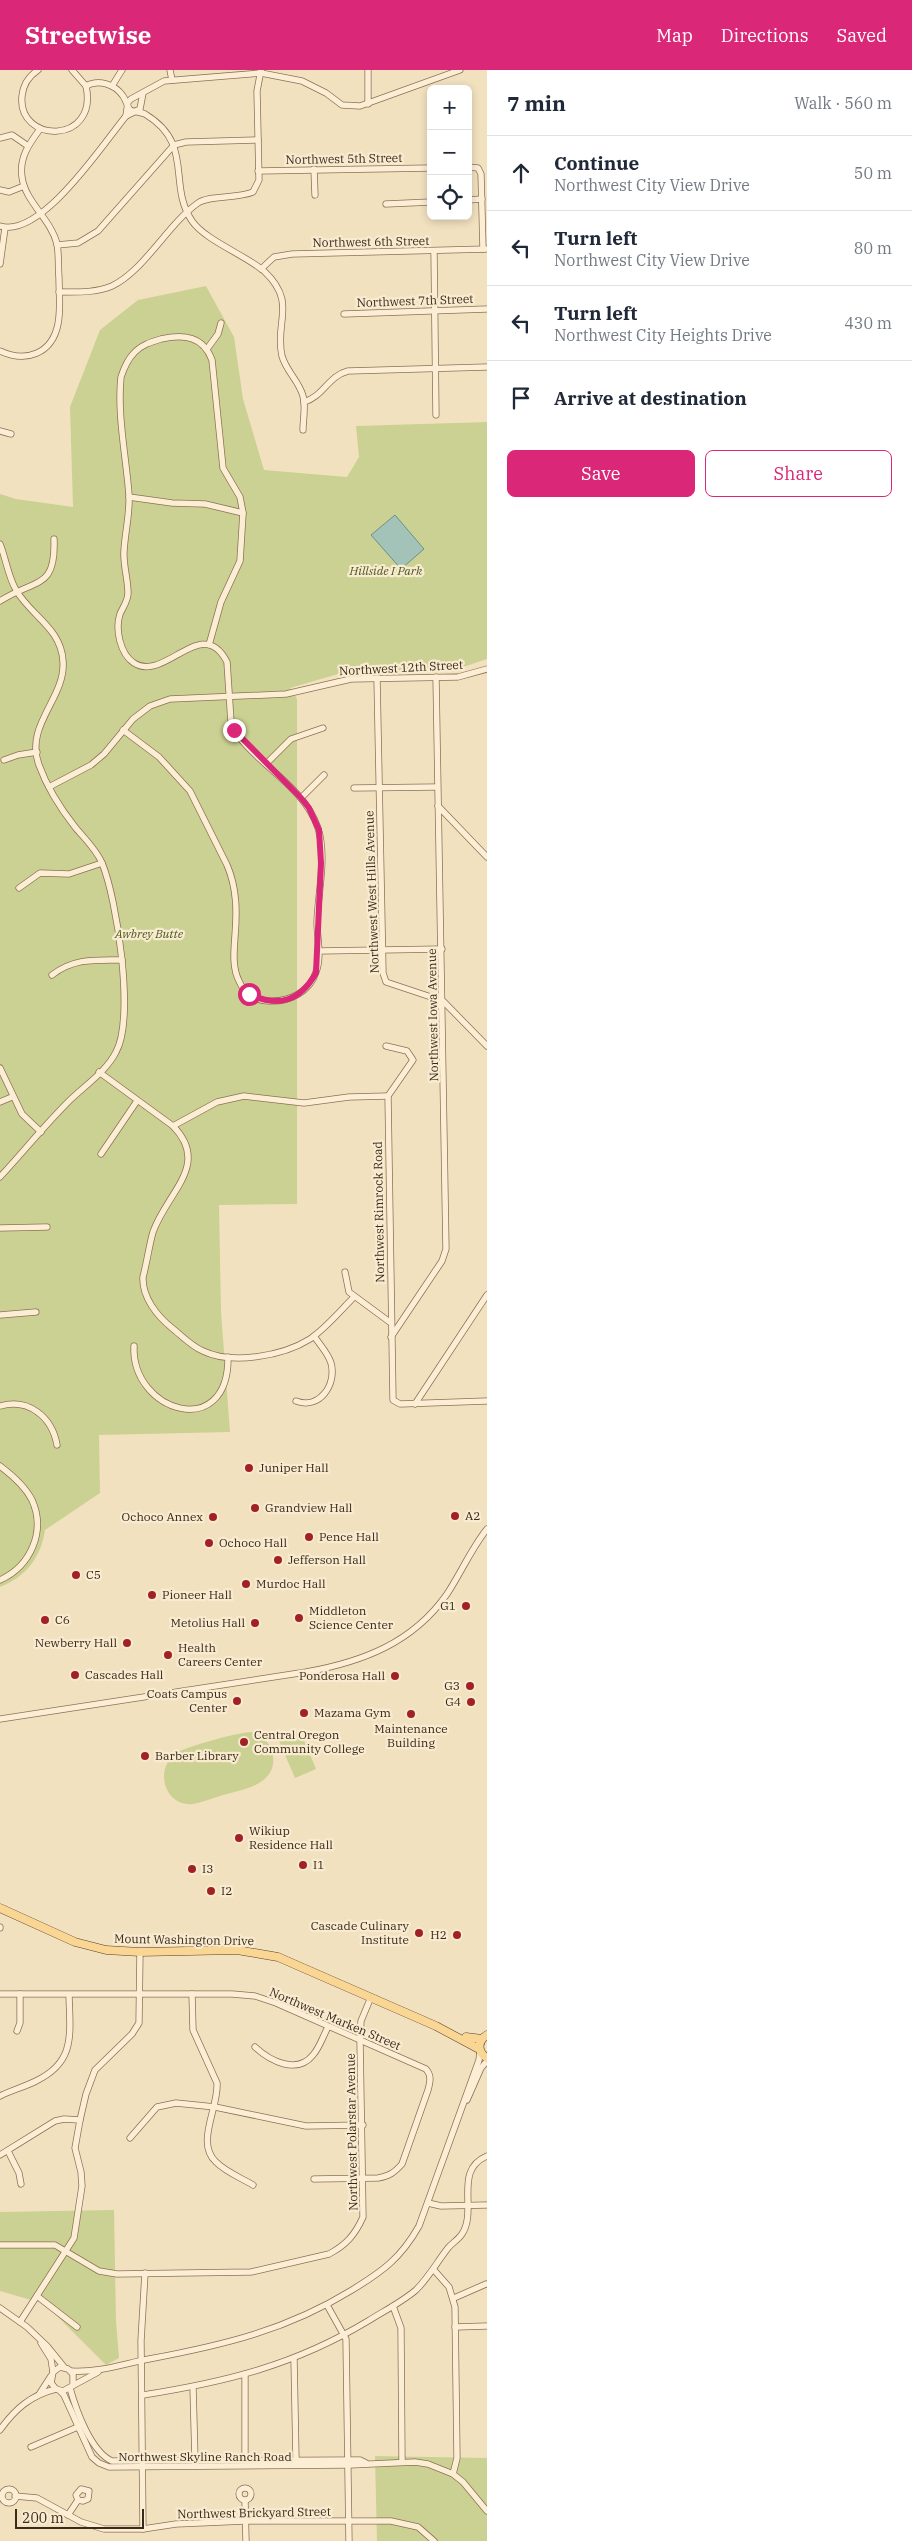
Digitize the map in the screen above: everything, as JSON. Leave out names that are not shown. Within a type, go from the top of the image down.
[{"type":"main road","name":"Mount Washington Drive","points":[[0,1904],[83,1944],[106,1950],[140,1952],[254,1952],[278,1957],[436,2026],[480,2050],[487,2060]]},
{"type":"main road","name":"Mount Washington Drive","points":[[0,1908],[14,1912]]},
{"type":"main road","name":"Mount Washington Drive","points":[[436,2026],[475,2039],[486,2036]]},
{"type":"main road","points":[[480,2050],[486,2036]]},
{"type":"street","points":[[38,70],[26,81],[21,98],[25,114],[40,129],[58,132],[66,131],[81,120],[87,110],[86,86],[72,70]]},
{"type":"street","points":[[112,86],[122,70]]},
{"type":"street","points":[[170,70],[172,80]]},
{"type":"street","points":[[368,70],[368,104]]},
{"type":"street","points":[[432,70],[432,79]]},
{"type":"street","points":[[126,116],[129,100],[156,84],[172,80],[261,72],[302,81],[320,89],[342,104],[355,106],[368,104],[394,92],[460,70]]},
{"type":"street","points":[[59,292],[82,292],[113,285],[127,276],[187,211],[200,201],[240,197],[253,192],[258,180],[257,91],[261,72]]},
{"type":"street","points":[[86,86],[97,83],[112,86],[124,96],[139,100],[144,114]]},
{"type":"street","points":[[0,264],[2,227],[20,226],[42,214],[80,172],[126,116],[140,109],[142,93]]},
{"type":"street","points":[[124,96],[128,106],[135,112],[144,114],[166,133],[174,145],[181,175],[182,200],[193,222],[261,269],[272,279],[282,299],[284,314],[282,353],[288,370],[299,386],[304,402],[304,430]]},
{"type":"street","points":[[0,351],[29,357],[47,345],[58,324],[57,245],[52,228],[24,186],[21,168],[28,146],[40,129]]},
{"type":"street","points":[[0,138],[12,135],[28,146]]},
{"type":"street","points":[[57,245],[78,243],[98,231],[174,145],[186,142],[258,140]]},
{"type":"street","points":[[472,167],[478,168],[482,176],[485,248]]},
{"type":"street","name":"Northwest 5th Street","points":[[258,171],[427,168]]},
{"type":"street","points":[[314,169],[315,195]]},
{"type":"street","points":[[0,190],[8,192],[24,186]]},
{"type":"street","points":[[472,200],[482,199]]},
{"type":"street","points":[[386,204],[427,202]]},
{"type":"street","name":"Northwest 6th Street","points":[[261,269],[274,257],[292,254],[485,248]]},
{"type":"street","points":[[434,251],[436,415]]},
{"type":"street","name":"Northwest 7th Street","points":[[344,314],[487,309]]},
{"type":"street","points":[[207,349],[218,334],[221,323]]},
{"type":"street","points":[[123,730],[160,757],[190,791],[227,865],[236,895],[235,969],[242,988],[263,1001],[280,1002],[296,996],[307,988],[316,973],[320,840],[315,820],[301,798],[234,730],[231,722],[227,662],[223,654],[209,645],[191,647],[164,662],[145,666],[135,663],[123,650],[119,617],[128,595],[124,553],[129,497],[120,386],[124,367],[140,347],[180,335],[195,338],[207,349],[212,360],[223,468],[240,497],[244,513],[240,561],[221,602],[209,645]]},
{"type":"street","points":[[304,402],[317,397],[332,379],[348,371],[487,367]]},
{"type":"street","points":[[0,431],[11,434]]},
{"type":"street","points":[[129,497],[172,503],[204,504],[244,513]]},
{"type":"street","points":[[0,601],[16,591],[49,576],[54,566],[54,539]]},
{"type":"street","points":[[0,544],[16,591],[53,632],[63,658],[61,680],[39,728],[36,752],[38,763],[61,809],[92,847],[102,863],[114,912],[122,960],[123,1008],[121,1041],[117,1052],[0,1177]]},
{"type":"street","name":"Northwest 12th Street","points":[[49,787],[91,766],[142,712],[161,701],[179,697],[286,694],[341,680],[467,676],[487,669]]},
{"type":"street","name":"Northwest Iowa Avenue","points":[[391,1337],[442,1261],[446,1249],[436,677]]},
{"type":"street","name":"Northwest West Hills Avenue","points":[[377,678],[382,973],[386,982],[443,1001],[487,1046]]},
{"type":"street","points":[[266,764],[291,739],[323,728]]},
{"type":"street","points":[[4,760],[36,752]]},
{"type":"street","points":[[301,798],[324,775]]},
{"type":"street","points":[[354,788],[437,787]]},
{"type":"street","points":[[438,806],[487,857]]},
{"type":"street","points":[[19,888],[40,873],[69,874],[102,863]]},
{"type":"street","points":[[318,950],[442,949]]},
{"type":"street","points":[[52,975],[69,964],[82,960],[122,960]]},
{"type":"street","points":[[172,1126],[217,1102],[244,1096],[304,1103],[349,1096],[388,1096],[413,1060],[407,1051],[386,1046]]},
{"type":"street","points":[[0,1068],[12,1097],[22,1114],[41,1132]]},
{"type":"street","points":[[99,1072],[172,1126],[186,1143],[189,1160],[188,1169],[166,1205],[153,1232],[144,1277],[144,1292],[160,1318],[190,1343],[212,1355],[228,1357],[278,1353],[295,1347],[314,1336],[354,1297]]},
{"type":"street","name":"Northwest Rimrock Road","points":[[388,1096],[392,1396],[394,1403],[414,1404]]},
{"type":"street","points":[[0,1102],[12,1097]]},
{"type":"street","points":[[101,1154],[137,1101]]},
{"type":"street","points":[[0,1228],[47,1227]]},
{"type":"street","points":[[345,1272],[347,1287],[354,1297],[391,1323]]},
{"type":"street","points":[[414,1404],[487,1295]]},
{"type":"street","points":[[0,1315],[36,1312]]},
{"type":"street","points":[[296,1401],[307,1403],[317,1400],[327,1392],[332,1379],[330,1360],[314,1336]]},
{"type":"street","points":[[134,1346],[133,1358],[148,1386],[165,1405],[178,1409],[192,1409],[206,1405],[219,1396],[225,1385],[228,1373],[228,1357]]},
{"type":"street","points":[[414,1404],[487,1401]]},
{"type":"street","points":[[0,1406],[9,1403],[26,1405],[38,1411],[49,1422],[57,1445]]},
{"type":"street","points":[[0,1466],[14,1477],[32,1500],[37,1528],[36,1540],[30,1554],[16,1570],[0,1580]]},
{"type":"street","points":[[0,1719],[306,1672],[355,1662],[403,1637],[434,1610],[446,1595],[475,1544],[487,1529]]},
{"type":"street","points":[[20,2322],[67,2251],[76,2231],[82,2186],[81,2172],[75,2148],[80,2120],[86,2094],[95,2070],[132,2034],[139,2023],[141,1993],[140,1952]]},
{"type":"street","name":"Northwest Marken Street","points":[[0,1994],[141,1993],[255,1996],[276,2003],[421,2066],[430,2074],[431,2080],[402,2164],[388,2176],[363,2178]]},
{"type":"street","points":[[17,2031],[20,2023],[20,1994]]},
{"type":"street","points":[[192,1994],[192,2030],[217,2083],[215,2107],[208,2136],[210,2153],[214,2161],[222,2167],[253,2185]]},
{"type":"street","points":[[0,2096],[49,2074],[66,2055],[70,2039],[69,1995]]},
{"type":"street","name":"Northwest Polarstar Avenue","points":[[0,2245],[49,2244],[67,2251],[92,2268],[105,2273],[251,2272],[329,2254],[351,2239],[363,2217],[363,2125],[360,2040],[361,2021],[371,1997]]},
{"type":"street","points":[[255,2047],[266,2056],[284,2064],[303,2063],[315,2054],[328,2027]]},
{"type":"street","points":[[0,2308],[20,2322],[39,2339],[64,2367],[71,2371],[103,2369],[236,2341],[288,2324],[327,2306],[382,2272],[395,2261],[416,2232],[479,2060],[480,2050]]},
{"type":"street","points":[[461,2108],[487,2060]]},
{"type":"street","points":[[130,2138],[150,2113],[164,2105],[176,2103],[215,2107],[306,2126],[363,2125]]},
{"type":"street","points":[[0,2155],[8,2152],[55,2121],[64,2119],[80,2120]]},
{"type":"street","points":[[8,2152],[19,2174],[21,2184]]},
{"type":"street","points":[[143,2395],[193,2387],[294,2359],[345,2335],[415,2291],[434,2270],[448,2249],[461,2236],[466,2222],[470,2174],[478,2160],[487,2156]]},
{"type":"street","points":[[314,2179],[363,2178]]},
{"type":"street","points":[[428,2203],[441,2206],[487,2206]]},
{"type":"street","points":[[434,2270],[449,2287],[454,2298],[457,2458],[453,2474]]},
{"type":"street","points":[[143,2529],[141,2341],[145,2273]]},
{"type":"street","points":[[454,2298],[486,2284]]},
{"type":"street","points":[[38,2296],[77,2327]]},
{"type":"street","points":[[327,2306],[345,2335],[349,2462],[349,2541]]},
{"type":"street","points":[[393,2306],[401,2328],[402,2462]]},
{"type":"street","points":[[455,2327],[487,2326]]},
{"type":"street","points":[[39,2339],[51,2359],[51,2384],[58,2390]]},
{"type":"street","points":[[294,2359],[296,2459]]},
{"type":"street","points":[[0,2430],[13,2413],[40,2393],[52,2374],[64,2367]]},
{"type":"street","points":[[40,2393],[71,2387],[103,2369]]},
{"type":"street","points":[[71,2371],[74,2378],[71,2387]]},
{"type":"street","points":[[244,2374],[245,2460]]},
{"type":"street","name":"Northwest Skyline Ranch Road","points":[[71,2387],[84,2424],[97,2450],[104,2458],[112,2462],[296,2459],[428,2464],[453,2474],[463,2482],[487,2511]]},
{"type":"street","points":[[193,2387],[195,2460]]},
{"type":"street","name":"Northwest Skyline Ranch Road","points":[[58,2390],[64,2396],[92,2457],[98,2463],[109,2467],[143,2468],[349,2462]]},
{"type":"street","points":[[31,2447],[84,2424]]},
{"type":"street","name":"Northwest Brickyard Street","points":[[15,2496],[37,2498],[93,2527],[143,2529],[176,2524],[245,2521],[408,2523],[418,2527],[434,2541]]},
{"type":"street","points":[[68,2515],[78,2500]]},
{"type":"street","points":[[245,2501],[246,2541]]},
{"type":"green space","name":"Awbrey Butte","points":[[206,286],[234,337],[243,399],[264,470],[347,477],[359,457],[356,426],[487,422],[487,659],[460,668],[338,674],[290,688],[297,699],[297,1204],[219,1205],[221,1312],[230,1432],[99,1435],[100,1493],[45,1530],[40,1549],[31,1565],[17,1578],[0,1587],[0,494],[16,499],[73,507],[70,407],[100,330],[138,300]]},
{"type":"green space","points":[[300,1731],[316,1769],[295,1778],[279,1741]]},
{"type":"green space","points":[[251,1732],[266,1740],[271,1747],[273,1765],[270,1773],[264,1779],[249,1788],[193,1804],[175,1800],[169,1794],[164,1778],[165,1769],[175,1754],[212,1740]]},
{"type":"green space","points":[[114,2210],[116,2321],[119,2358],[106,2365],[45,2304],[0,2291],[0,2212]]},
{"type":"green space","points":[[375,2456],[487,2458],[487,2541],[377,2541]]},
{"type":"water","points":[[395,515],[424,549],[401,569],[371,535]]},
{"type":"place","name":"Juniper Hall","points":[[249,1468]]},
{"type":"place","name":"Grandview Hall","points":[[255,1508]]},
{"type":"place","name":"A2","points":[[455,1516]]},
{"type":"place","name":"Ochoco Annex","points":[[213,1517]]},
{"type":"place","name":"Pence Hall","points":[[309,1537]]},
{"type":"place","name":"Ochoco Hall","points":[[209,1543]]},
{"type":"place","name":"Jefferson Hall","points":[[278,1560]]},
{"type":"place","name":"C5","points":[[76,1575]]},
{"type":"place","name":"Murdoc Hall","points":[[246,1584]]},
{"type":"place","name":"Pioneer Hall","points":[[152,1595]]},
{"type":"place","name":"G1","points":[[466,1606]]},
{"type":"place","name":"Middleton Science Center","points":[[299,1618]]},
{"type":"place","name":"C6","points":[[45,1620]]},
{"type":"place","name":"Metolius Hall","points":[[255,1623]]},
{"type":"place","name":"Newberry Hall","points":[[127,1643]]},
{"type":"place","name":"Health Careers Center","points":[[168,1655]]},
{"type":"place","name":"Cascades Hall","points":[[75,1675]]},
{"type":"place","name":"Ponderosa Hall","points":[[395,1676]]},
{"type":"place","name":"G3","points":[[470,1686]]},
{"type":"place","name":"Coats Campus Center","points":[[237,1701]]},
{"type":"place","name":"G4","points":[[471,1702]]},
{"type":"place","name":"Mazama Gym","points":[[304,1713]]},
{"type":"place","name":"Maintenance Building","points":[[411,1714]]},
{"type":"place","name":"Central Oregon Community College","points":[[244,1742]]},
{"type":"place","name":"Barber Library","points":[[145,1756]]},
{"type":"place","name":"Wikiup Residence Hall","points":[[239,1838]]},
{"type":"place","name":"I1","points":[[303,1865]]},
{"type":"place","name":"I3","points":[[192,1869]]},
{"type":"place","name":"I2","points":[[211,1891]]},
{"type":"place","name":"Cascade Culinary Institute","points":[[419,1933]]},
{"type":"place","name":"H2","points":[[457,1935]]},
{"type":"route","points":[[234,730],[239,738],[309,808],[319,830],[320,840],[321,863],[316,973],[307,988],[296,996],[280,1002],[263,1001],[249,994]]},
{"type":"park label","name":"Hillside I Park","points":[[386,571]]}]
